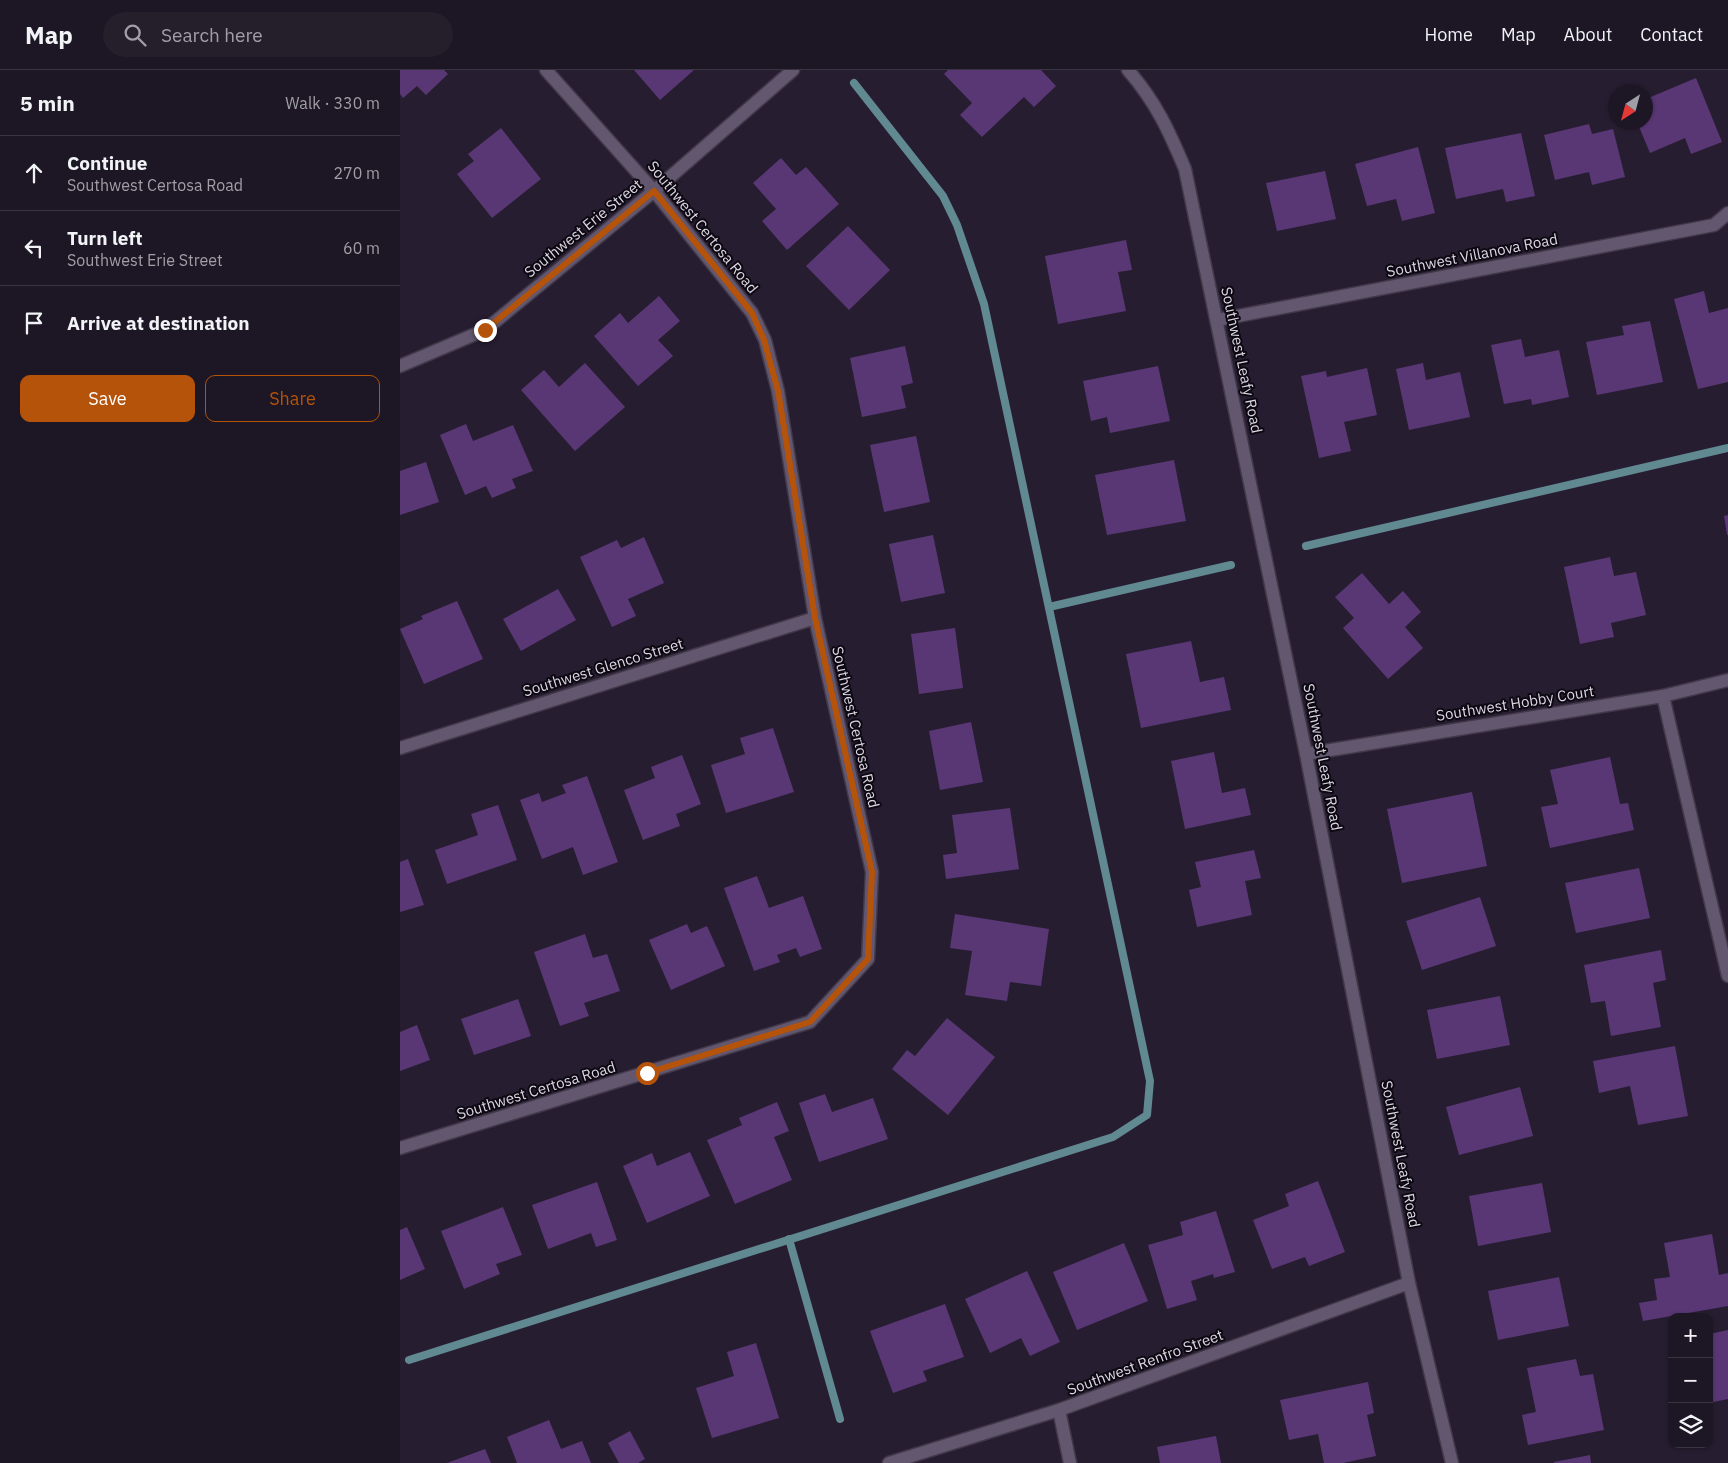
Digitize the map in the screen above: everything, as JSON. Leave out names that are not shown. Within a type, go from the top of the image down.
[{"type":"street","name":"Southwest Certosa Road","points":[[400,1148],[810,1022],[868,959],[872,872],[815,618],[778,391],[764,340],[752,313],[654,191],[546,70]]},
{"type":"street","name":"Southwest Erie Street","points":[[400,366],[485,330],[654,191],[793,70]]},
{"type":"street","name":"Southwest Leafy Road","points":[[1128,70],[1161,114],[1185,169],[1218,320],[1306,754],[1409,1283],[1452,1463]]},
{"type":"street","name":"Southwest Villanova Road","points":[[1218,320],[1714,226],[1728,213]]},
{"type":"street","name":"Southwest Glenco Street","points":[[400,748],[815,618]]},
{"type":"street","name":"Southwest Hobby Court","points":[[1306,754],[1663,696],[1728,680]]},
{"type":"street","points":[[1663,696],[1728,976]]},
{"type":"street","name":"Southwest Renfro Street","points":[[889,1463],[1059,1410],[1409,1283]]},
{"type":"street","points":[[1059,1410],[1070,1463]]},
{"type":"building","points":[[400,70],[444,70],[448,74],[426,95],[417,86],[403,98],[400,94]]},
{"type":"building","points":[[634,70],[694,70],[660,100]]},
{"type":"building","points":[[948,70],[1041,70],[1056,86],[1034,107],[1024,97],[982,137],[960,115],[972,103],[944,74]]},
{"type":"building","points":[[1696,78],[1722,142],[1691,154],[1685,138],[1650,153],[1640,130],[1653,130],[1653,96]]},
{"type":"building","points":[[1589,124],[1592,134],[1613,130],[1625,177],[1592,185],[1589,172],[1555,180],[1544,135]]},
{"type":"building","points":[[501,128],[541,179],[492,218],[457,174],[474,161],[468,154]]},
{"type":"building","points":[[1521,133],[1535,196],[1506,202],[1503,189],[1456,199],[1445,148]]},
{"type":"building","points":[[1418,147],[1435,213],[1402,221],[1396,199],[1367,206],[1355,164]]},
{"type":"building","points":[[781,158],[796,175],[806,167],[839,204],[787,250],[762,221],[776,209],[753,183]]},
{"type":"building","points":[[1325,171],[1336,219],[1277,231],[1266,183]]},
{"type":"building","points":[[848,226],[890,270],[849,310],[806,266]]},
{"type":"building","points":[[1126,240],[1132,270],[1118,272],[1126,311],[1058,324],[1045,256]]},
{"type":"building","points":[[1704,291],[1709,313],[1728,308],[1728,382],[1698,389],[1674,299]]},
{"type":"building","points":[[659,296],[680,321],[658,340],[673,356],[638,386],[594,336],[620,313],[628,323]]},
{"type":"building","points":[[1650,321],[1663,382],[1597,395],[1586,342],[1624,335],[1622,326]]},
{"type":"building","points":[[1521,339],[1525,357],[1559,350],[1569,397],[1532,405],[1531,399],[1504,404],[1491,345]]},
{"type":"building","points":[[905,346],[913,383],[901,386],[906,408],[862,417],[850,358]]},
{"type":"building","points":[[585,363],[625,407],[575,451],[521,390],[544,370],[559,387]]},
{"type":"building","points":[[1423,363],[1426,380],[1460,372],[1470,417],[1409,430],[1396,369]]},
{"type":"building","points":[[1158,366],[1170,421],[1110,433],[1107,417],[1091,421],[1083,381]]},
{"type":"building","points":[[1367,368],[1377,415],[1344,422],[1351,451],[1319,458],[1301,376],[1326,371],[1327,377]]},
{"type":"building","points":[[466,424],[473,441],[513,425],[533,471],[512,479],[516,488],[492,498],[486,486],[465,495],[440,435]]},
{"type":"building","points":[[916,436],[930,502],[884,512],[870,445]]},
{"type":"building","points":[[1174,460],[1186,521],[1107,535],[1095,475]]},
{"type":"building","points":[[426,462],[439,502],[400,515],[400,471]]},
{"type":"building","points":[[1728,515],[1728,535],[1727,535],[1724,516]]},
{"type":"building","points":[[933,535],[945,593],[901,602],[889,544]]},
{"type":"building","points":[[644,537],[664,583],[628,599],[636,616],[612,627],[580,557],[617,540],[621,548]]},
{"type":"building","points":[[1610,557],[1614,576],[1636,572],[1646,615],[1611,623],[1614,637],[1580,644],[1564,567]]},
{"type":"building","points":[[1362,573],[1389,604],[1403,591],[1421,612],[1405,627],[1423,648],[1388,679],[1343,628],[1354,618],[1335,597]]},
{"type":"building","points":[[558,589],[576,620],[521,651],[503,619]]},
{"type":"building","points":[[457,601],[483,659],[424,684],[400,629],[423,619],[421,616]]},
{"type":"building","points":[[955,628],[963,688],[919,694],[911,634]]},
{"type":"building","points":[[1191,641],[1200,682],[1224,677],[1231,710],[1141,728],[1126,654]]},
{"type":"building","points":[[971,722],[983,782],[940,790],[929,731]]},
{"type":"building","points":[[773,728],[794,792],[726,813],[711,765],[745,754],[740,738]]},
{"type":"building","points":[[1214,752],[1222,793],[1245,788],[1251,815],[1185,829],[1171,761]]},
{"type":"building","points":[[682,755],[701,804],[676,814],[680,826],[643,840],[624,790],[655,778],[651,767]]},
{"type":"building","points":[[1610,757],[1620,804],[1628,803],[1634,830],[1550,848],[1541,807],[1558,804],[1550,770]]},
{"type":"building","points":[[587,776],[618,862],[583,875],[573,847],[542,859],[520,800],[539,793],[542,802],[566,793],[562,785]]},
{"type":"building","points":[[1472,792],[1487,866],[1402,883],[1387,809]]},
{"type":"building","points":[[498,805],[517,860],[447,884],[435,850],[478,835],[471,814]]},
{"type":"building","points":[[1010,808],[1019,869],[946,879],[943,855],[957,853],[952,815]]},
{"type":"building","points":[[1254,850],[1261,878],[1245,881],[1252,915],[1197,927],[1189,890],[1201,887],[1195,862]]},
{"type":"building","points":[[408,859],[424,905],[400,912],[400,862]]},
{"type":"building","points":[[1639,868],[1650,918],[1576,933],[1565,883]]},
{"type":"building","points":[[757,876],[769,908],[803,896],[822,949],[800,957],[796,948],[777,955],[780,962],[754,971],[724,888]]},
{"type":"building","points":[[1480,897],[1496,946],[1422,970],[1406,921]]},
{"type":"building","points":[[955,914],[1049,929],[1041,986],[1010,982],[1007,1001],[965,995],[972,951],[950,948]]},
{"type":"building","points":[[687,924],[691,933],[707,926],[725,966],[671,990],[649,940]]},
{"type":"building","points":[[585,934],[593,958],[607,954],[620,991],[584,1003],[589,1016],[560,1026],[534,952]]},
{"type":"building","points":[[1661,950],[1666,980],[1653,983],[1661,1027],[1611,1036],[1605,1001],[1591,1003],[1584,965]]},
{"type":"building","points":[[1500,996],[1510,1045],[1437,1059],[1427,1010]]},
{"type":"building","points":[[518,999],[531,1036],[474,1055],[461,1019]]},
{"type":"building","points":[[947,1018],[995,1057],[948,1115],[892,1069],[907,1050],[915,1056]]},
{"type":"building","points":[[417,1025],[430,1060],[400,1071],[400,1032]]},
{"type":"building","points":[[1675,1046],[1688,1116],[1638,1125],[1630,1086],[1599,1093],[1593,1061]]},
{"type":"building","points":[[1520,1087],[1533,1136],[1459,1155],[1446,1107]]},
{"type":"building","points":[[825,1094],[832,1112],[873,1098],[888,1139],[819,1162],[799,1103]]},
{"type":"building","points":[[777,1102],[789,1131],[774,1137],[792,1180],[735,1204],[707,1140],[742,1125],[739,1118]]},
{"type":"building","points":[[690,1152],[710,1196],[647,1223],[623,1166],[652,1153],[657,1166]]},
{"type":"building","points":[[1318,1181],[1345,1252],[1309,1266],[1305,1257],[1272,1269],[1253,1220],[1289,1206],[1285,1194]]},
{"type":"building","points":[[597,1182],[617,1240],[596,1247],[591,1233],[548,1249],[532,1205]]},
{"type":"building","points":[[1542,1183],[1551,1232],[1478,1246],[1469,1196]]},
{"type":"building","points":[[503,1207],[522,1255],[496,1264],[500,1274],[464,1289],[441,1231]]},
{"type":"building","points":[[1216,1211],[1235,1272],[1214,1278],[1213,1274],[1191,1281],[1197,1300],[1167,1309],[1148,1245],[1183,1235],[1180,1222]]},
{"type":"building","points":[[407,1227],[425,1269],[400,1280],[400,1230]]},
{"type":"building","points":[[1712,1234],[1719,1275],[1728,1273],[1728,1306],[1688,1313],[1668,1313],[1668,1317],[1643,1321],[1639,1303],[1657,1300],[1654,1279],[1670,1277],[1664,1243]]},
{"type":"building","points":[[1124,1243],[1148,1301],[1077,1330],[1053,1272]]},
{"type":"building","points":[[1027,1271],[1060,1342],[1030,1356],[1021,1338],[990,1353],[965,1299]]},
{"type":"building","points":[[1559,1277],[1569,1326],[1498,1340],[1488,1291]]},
{"type":"building","points":[[945,1304],[964,1357],[923,1371],[927,1381],[893,1393],[870,1331]]},
{"type":"building","points":[[1728,1330],[1728,1399],[1713,1402],[1713,1358],[1713,1333]]},
{"type":"building","points":[[756,1343],[779,1418],[712,1438],[696,1388],[734,1376],[727,1352]]},
{"type":"building","points":[[1576,1359],[1580,1376],[1593,1374],[1604,1430],[1528,1445],[1522,1415],[1536,1412],[1527,1368]]},
{"type":"building","points":[[1368,1382],[1374,1413],[1367,1415],[1376,1456],[1343,1463],[1324,1463],[1318,1434],[1289,1440],[1280,1400]]},
{"type":"building","points":[[549,1420],[561,1449],[582,1441],[591,1463],[517,1463],[507,1437]]},
{"type":"building","points":[[630,1431],[645,1459],[638,1463],[619,1463],[608,1443]]},
{"type":"building","points":[[1216,1436],[1221,1463],[1160,1463],[1157,1447]]},
{"type":"building","points":[[485,1449],[491,1463],[447,1463]]},
{"type":"building","points":[[1590,1455],[1591,1463],[1554,1463],[1554,1462]]},
{"type":"waterway","points":[[409,1360],[1113,1137],[1147,1115],[1150,1081],[984,304],[957,225],[943,196],[854,83]]},
{"type":"waterway","points":[[1306,546],[1728,448]]},
{"type":"waterway","points":[[1049,607],[1231,565]]},
{"type":"waterway","points":[[789,1239],[840,1419]]},
{"type":"route","points":[[485,330],[654,191],[752,313],[764,340],[778,391],[815,618],[872,872],[868,959],[810,1022],[647,1073]]}]
